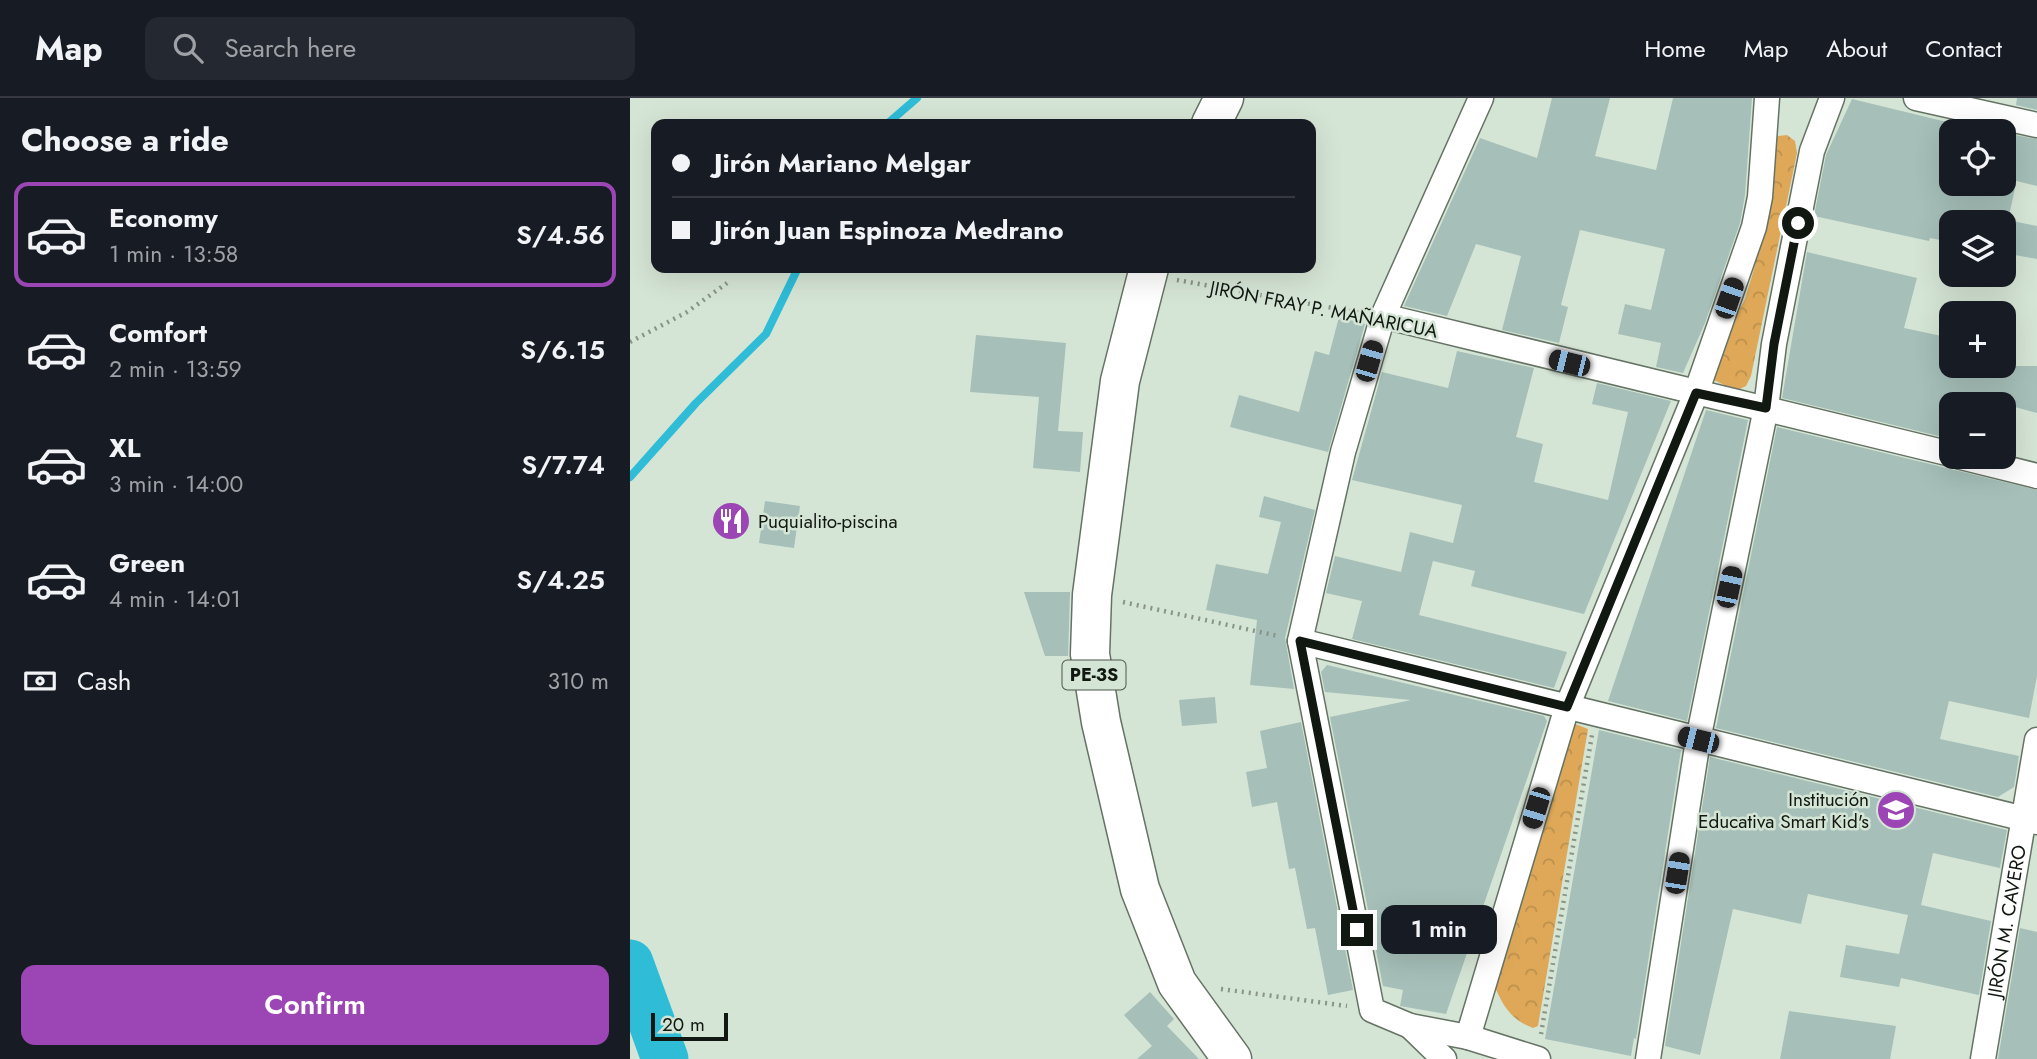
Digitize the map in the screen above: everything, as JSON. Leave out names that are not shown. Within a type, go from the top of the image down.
[{"type":"highway","points":[[1214,119],[1224,98]]},
{"type":"highway","name":"PE-3S","points":[[1147,273],[1120,381],[1092,595],[1090,654],[1101,722],[1140,889],[1177,983],[1232,1059]]},
{"type":"street","points":[[1481,98],[1382,316],[1343,452],[1300,641],[1372,1010],[1410,1026],[1468,1037],[1537,1059]]},
{"type":"street","points":[[1468,1037],[1567,707],[1696,393],[1754,227],[1760,197],[1767,98]]},
{"type":"street","points":[[1647,1059],[1698,740],[1766,408],[1774,344],[1812,151],[1832,98]]},
{"type":"street","points":[[1916,98],[2037,125]]},
{"type":"street","name":"JIRÓN FRAY P. MAÑARICUA","points":[[1382,316],[1939,451]]},
{"type":"street","points":[[2009,469],[2037,476]]},
{"type":"street","points":[[1300,641],[2030,820]]},
{"type":"street","name":"JIRÓN M. CAVERO","points":[[1983,1059],[2030,820],[2037,740]]},
{"type":"street","points":[[1410,1026],[1444,1059]]},
{"type":"path","name":"JIRÓN FRAY P. MAÑARICUA","points":[[1156,273],[1271,299],[1382,316]]},
{"type":"path","points":[[630,342],[687,312],[727,283]]},
{"type":"path","points":[[1092,595],[1300,641]]},
{"type":"path","points":[[1537,1059],[1596,714]]},
{"type":"path","points":[[1177,983],[1372,1010]]},
{"type":"green space","points":[[1787,135],[1795,141],[1797,153],[1751,376],[1746,386],[1736,391],[1714,380],[1709,371],[1745,299],[1761,238],[1772,145],[1778,136]]},
{"type":"green space","points":[[1573,723],[1588,729],[1538,1026],[1533,1028],[1507,1010],[1492,980]]},
{"type":"water","points":[[630,946],[647,976],[664,1018],[646,1031],[630,991]]},
{"type":"building","points":[[1552,98],[1610,98],[1595,156],[1656,170],[1673,98],[1752,98],[1745,195],[1740,223],[1705,323],[1683,373],[1656,367],[1661,343],[1618,334],[1625,304],[1651,310],[1665,249],[1580,230],[1561,305],[1568,307],[1559,343],[1502,330],[1521,256],[1476,244],[1447,316],[1404,306],[1480,138],[1537,158]]},
{"type":"building","points":[[2017,98],[2037,98],[2037,110],[2016,105]]},
{"type":"building","points":[[1852,99],[1939,120],[1939,196],[2013,196],[2010,210],[1939,210],[1939,240],[1930,238],[1929,241],[1814,216],[1826,155]]},
{"type":"building","points":[[2016,135],[2037,139],[2037,186],[2016,181]]},
{"type":"building","points":[[2016,222],[2037,226],[2037,259],[2016,255]]},
{"type":"building","points":[[1807,252],[1917,278],[1904,328],[1939,335],[1939,378],[2016,378],[2016,366],[2037,366],[2037,413],[2016,407],[2016,392],[1939,392],[1939,436],[1782,398]]},
{"type":"building","points":[[1339,317],[1365,324],[1328,452],[1230,427],[1239,395],[1299,412],[1315,351],[1329,355]]},
{"type":"building","points":[[976,335],[1066,343],[1058,431],[1083,432],[1080,472],[1033,468],[1039,397],[970,392]]},
{"type":"building","points":[[1457,351],[1534,368],[1516,437],[1543,444],[1534,482],[1608,500],[1628,412],[1592,404],[1597,383],[1671,401],[1584,614],[1471,586],[1475,571],[1433,561],[1419,615],[1567,652],[1554,688],[1352,639],[1362,601],[1326,593],[1335,556],[1401,572],[1410,532],[1453,543],[1462,505],[1352,480],[1382,372],[1448,388]]},
{"type":"building","points":[[1706,410],[1748,420],[1687,721],[1608,701]]},
{"type":"building","points":[[1777,427],[1939,466],[1939,469],[1950,469],[2037,490],[2037,676],[2029,718],[1949,701],[1940,739],[2019,756],[2014,787],[1998,797],[1716,728]]},
{"type":"building","points":[[1264,496],[1315,510],[1285,638],[1294,689],[1250,685],[1257,620],[1206,610],[1216,564],[1268,574],[1281,522],[1259,517]]},
{"type":"building","points":[[765,501],[800,506],[794,548],[759,543]]},
{"type":"building","points":[[1024,592],[1070,592],[1068,656],[1045,656]]},
{"type":"building","points":[[1327,665],[1544,716],[1547,721],[1446,1014],[1400,1006],[1403,990],[1383,986],[1330,717],[1411,700],[1325,692],[1321,672]]},
{"type":"building","points":[[1215,697],[1217,723],[1182,726],[1179,700]]},
{"type":"building","points":[[1301,722],[1353,990],[1328,995],[1315,928],[1307,929],[1295,868],[1289,869],[1277,802],[1252,807],[1246,772],[1267,768],[1260,731]]},
{"type":"building","points":[[1599,730],[1681,750],[1636,1039],[1634,1038],[1631,1056],[1545,1039]]},
{"type":"building","points":[[1710,757],[2007,830],[2000,868],[1933,853],[1921,905],[1991,921],[1979,995],[1901,978],[1899,987],[1840,977],[1846,945],[1899,954],[1908,915],[1808,894],[1801,924],[1733,909],[1700,1055],[1665,1046]]},
{"type":"building","points":[[2020,928],[2037,932],[2037,1059],[1998,1059]]},
{"type":"building","points":[[1150,992],[1174,1019],[1167,1026],[1199,1059],[1137,1059],[1152,1046],[1124,1015]]},
{"type":"building","points":[[1789,1011],[1896,1026],[1890,1059],[1780,1059]]},
{"type":"waterway","points":[[893,119],[917,98]]},
{"type":"waterway","points":[[630,477],[696,403],[766,334],[796,273]]},
{"type":"waterway","points":[[630,963],[665,1059]]},
{"type":"place","name":"Puquialito-piscina","points":[[731,521]]},
{"type":"place","name":"Institución Educativa Smart Kid's","points":[[1896,810]]},
{"type":"route","points":[[1357,930],[1300,641],[1567,707],[1696,393],[1766,408],[1774,344],[1798,223]]}]
